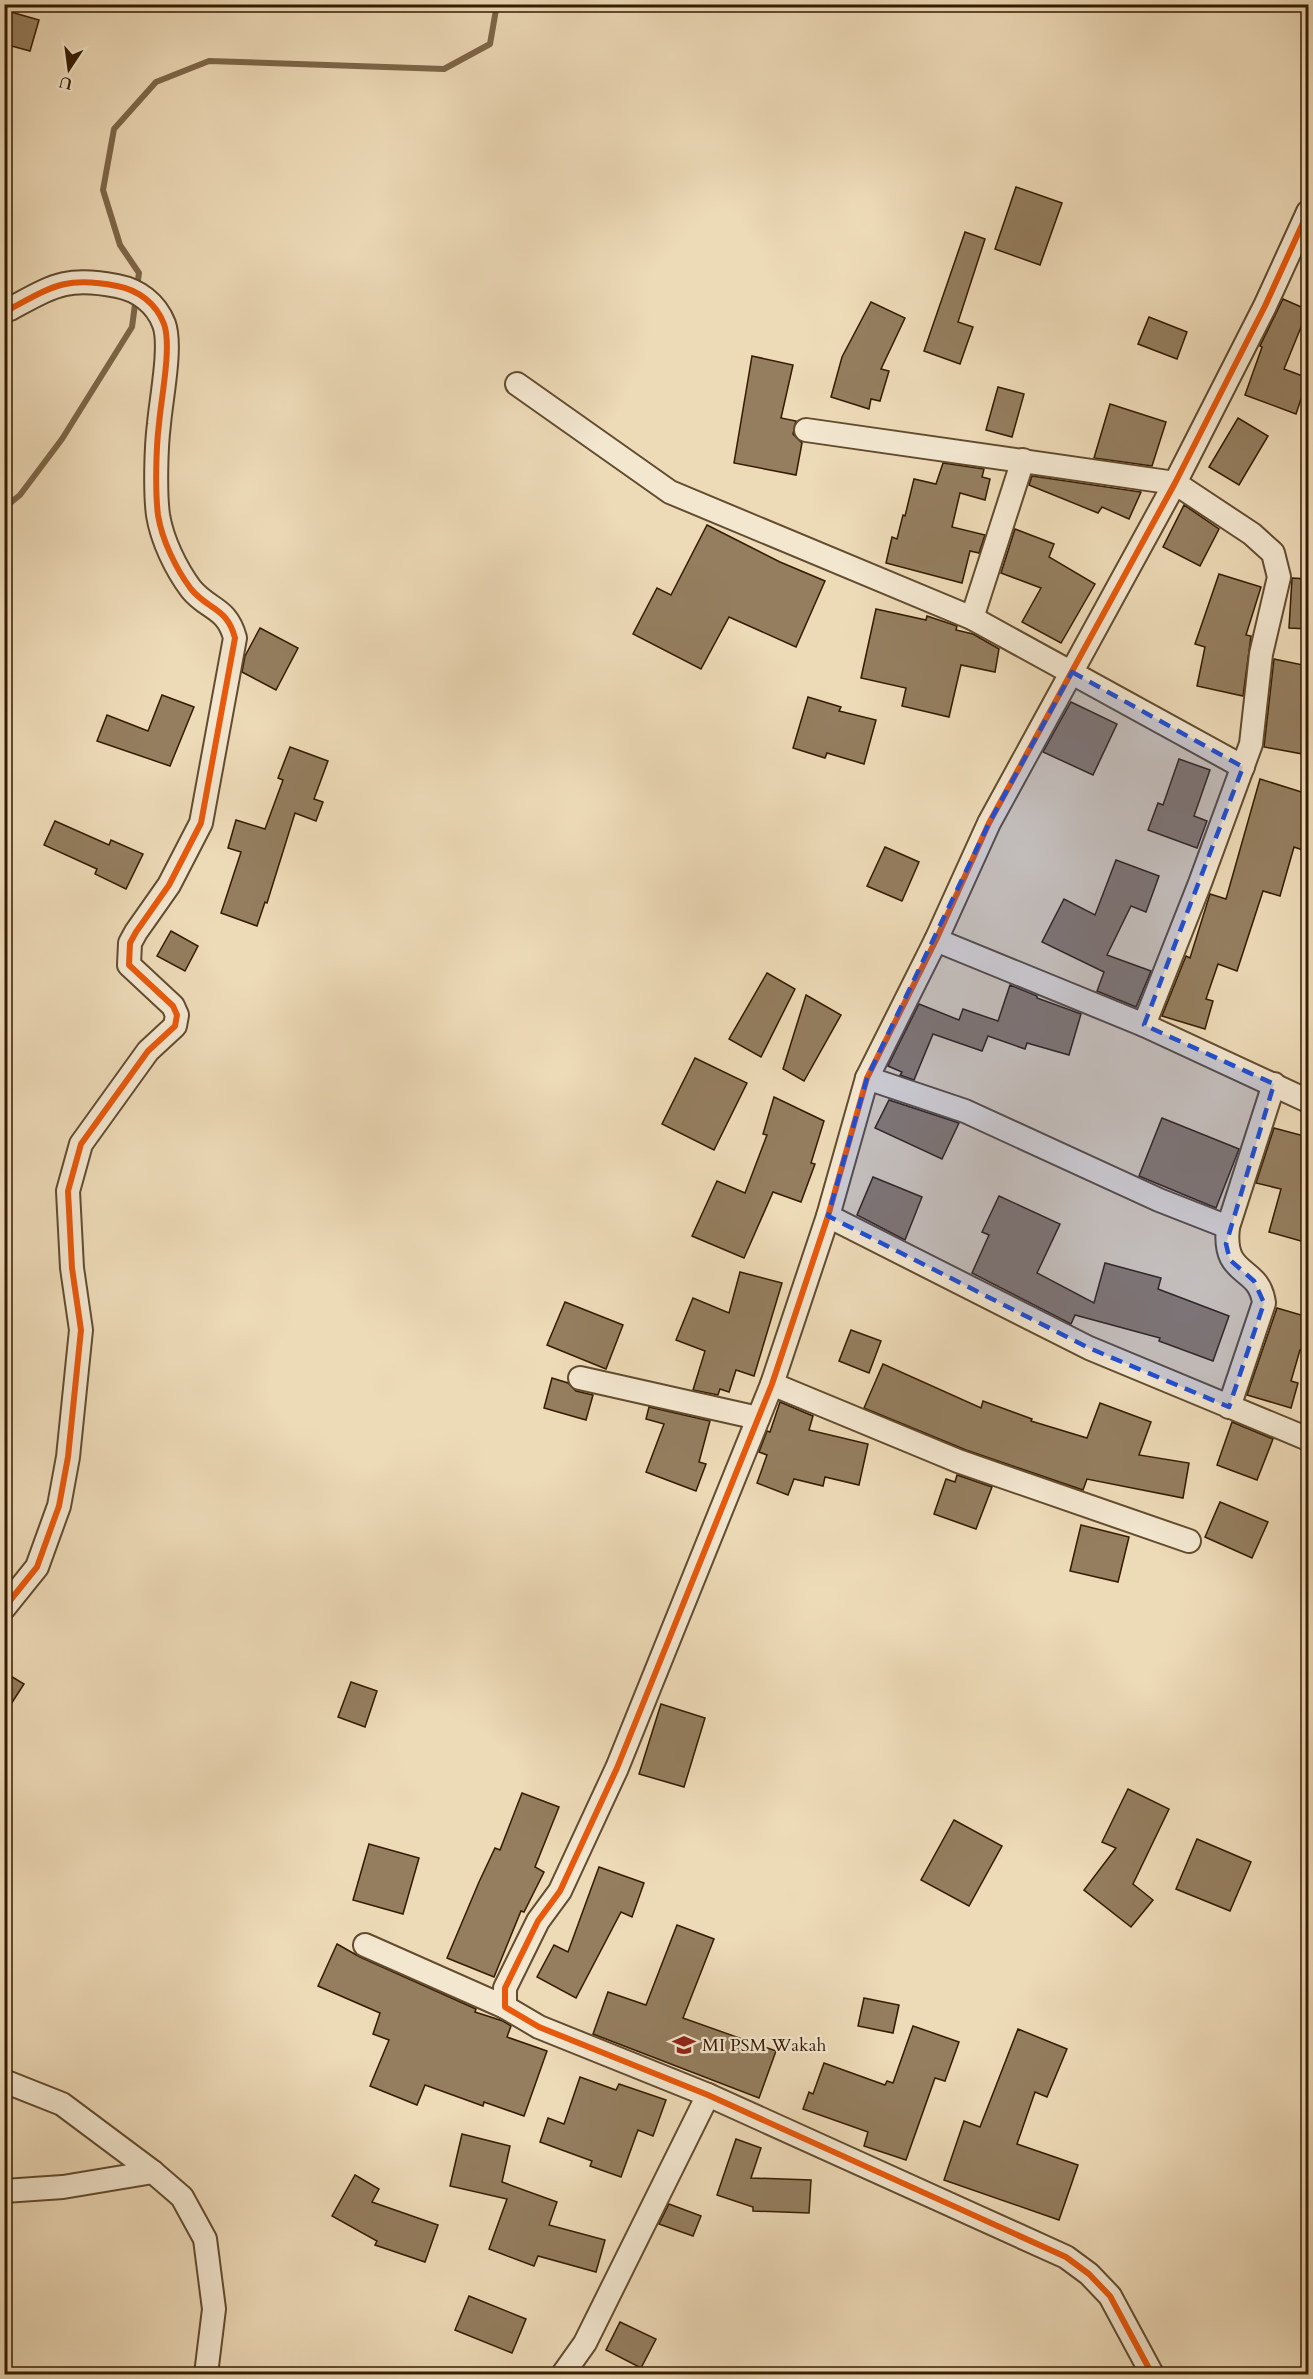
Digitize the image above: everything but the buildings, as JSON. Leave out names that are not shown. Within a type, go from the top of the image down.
[{"type":"street","points":[[505,2007],[506,1988],[538,1921],[560,1891],[617,1768],[772,1384],[828,1216],[867,1078],[936,940],[989,823],[1175,483],[1265,306],[1308,212]]},
{"type":"street","points":[[4,310],[54,285],[98,282],[126,288],[147,297],[165,325],[166,361],[158,427],[158,514],[172,556],[192,590],[231,622],[235,638],[201,824],[169,885],[136,932],[128,953],[129,965],[173,1006],[177,1016],[176,1026],[148,1051],[81,1144],[75,1161],[68,1191],[72,1268],[81,1330],[68,1457],[59,1506],[37,1568],[4,1608]]},
{"type":"street","points":[[517,384],[670,492],[972,618],[1243,767]]},
{"type":"street","points":[[806,430],[1175,483],[1252,534],[1273,553],[1279,577],[1261,654],[1251,744],[1143,1025]]},
{"type":"street","points":[[972,618],[1023,460]]},
{"type":"street","points":[[936,940],[1143,1025],[1308,1101]]},
{"type":"street","points":[[867,1078],[965,1111],[1159,1200],[1228,1227]]},
{"type":"street","points":[[1228,1407],[1264,1303],[1263,1291],[1230,1260],[1226,1244],[1228,1227],[1274,1084]]},
{"type":"street","points":[[828,1216],[1089,1348],[1308,1439]]},
{"type":"street","points":[[580,1378],[758,1418]]},
{"type":"street","points":[[772,1384],[958,1461],[1189,1541]]},
{"type":"street","points":[[366,1945],[505,2007],[539,2027],[708,2095],[1066,2257],[1089,2274],[1110,2296],[1152,2374]]},
{"type":"street","points":[[4,2081],[62,2104],[153,2172],[182,2197],[205,2240],[214,2309],[204,2374]]},
{"type":"street","points":[[563,2374],[585,2343],[708,2095]]},
{"type":"street","points":[[4,2191],[63,2187],[153,2172]]},
{"type":"highlighted area","points":[[1072,672],[1243,767],[1144,1025],[1274,1084],[1226,1244],[1230,1260],[1254,1281],[1264,1303],[1229,1407],[1089,1348],[828,1216],[867,1078],[989,823]]},
{"type":"waterway","points":[[137,287],[139,273],[120,245],[103,190],[114,129],[156,82],[209,61],[444,69],[490,44],[497,4]]},
{"type":"waterway","points":[[4,508],[20,495],[62,439],[132,327],[136,297]]},
{"type":"cycle path","points":[[1152,2374],[1110,2296],[1089,2274],[1066,2257],[708,2095],[539,2027],[505,2007],[505,1988],[538,1921],[560,1891],[617,1768],[772,1384],[828,1216],[867,1078],[936,940],[989,823],[1175,483],[1265,306],[1308,212]]},
{"type":"cycle path","points":[[4,310],[60,285],[85,282],[117,286],[139,294],[161,317],[167,345],[157,457],[156,494],[160,525],[170,554],[185,581],[197,596],[222,614],[232,628],[235,638],[201,823],[169,885],[130,943],[129,965],[173,1006],[177,1015],[175,1026],[148,1051],[81,1144],[68,1191],[72,1268],[81,1330],[68,1457],[59,1506],[37,1567],[4,1608]]},
{"type":"place","name":"MI PSM Wakah","points":[[684,2045]]}]
